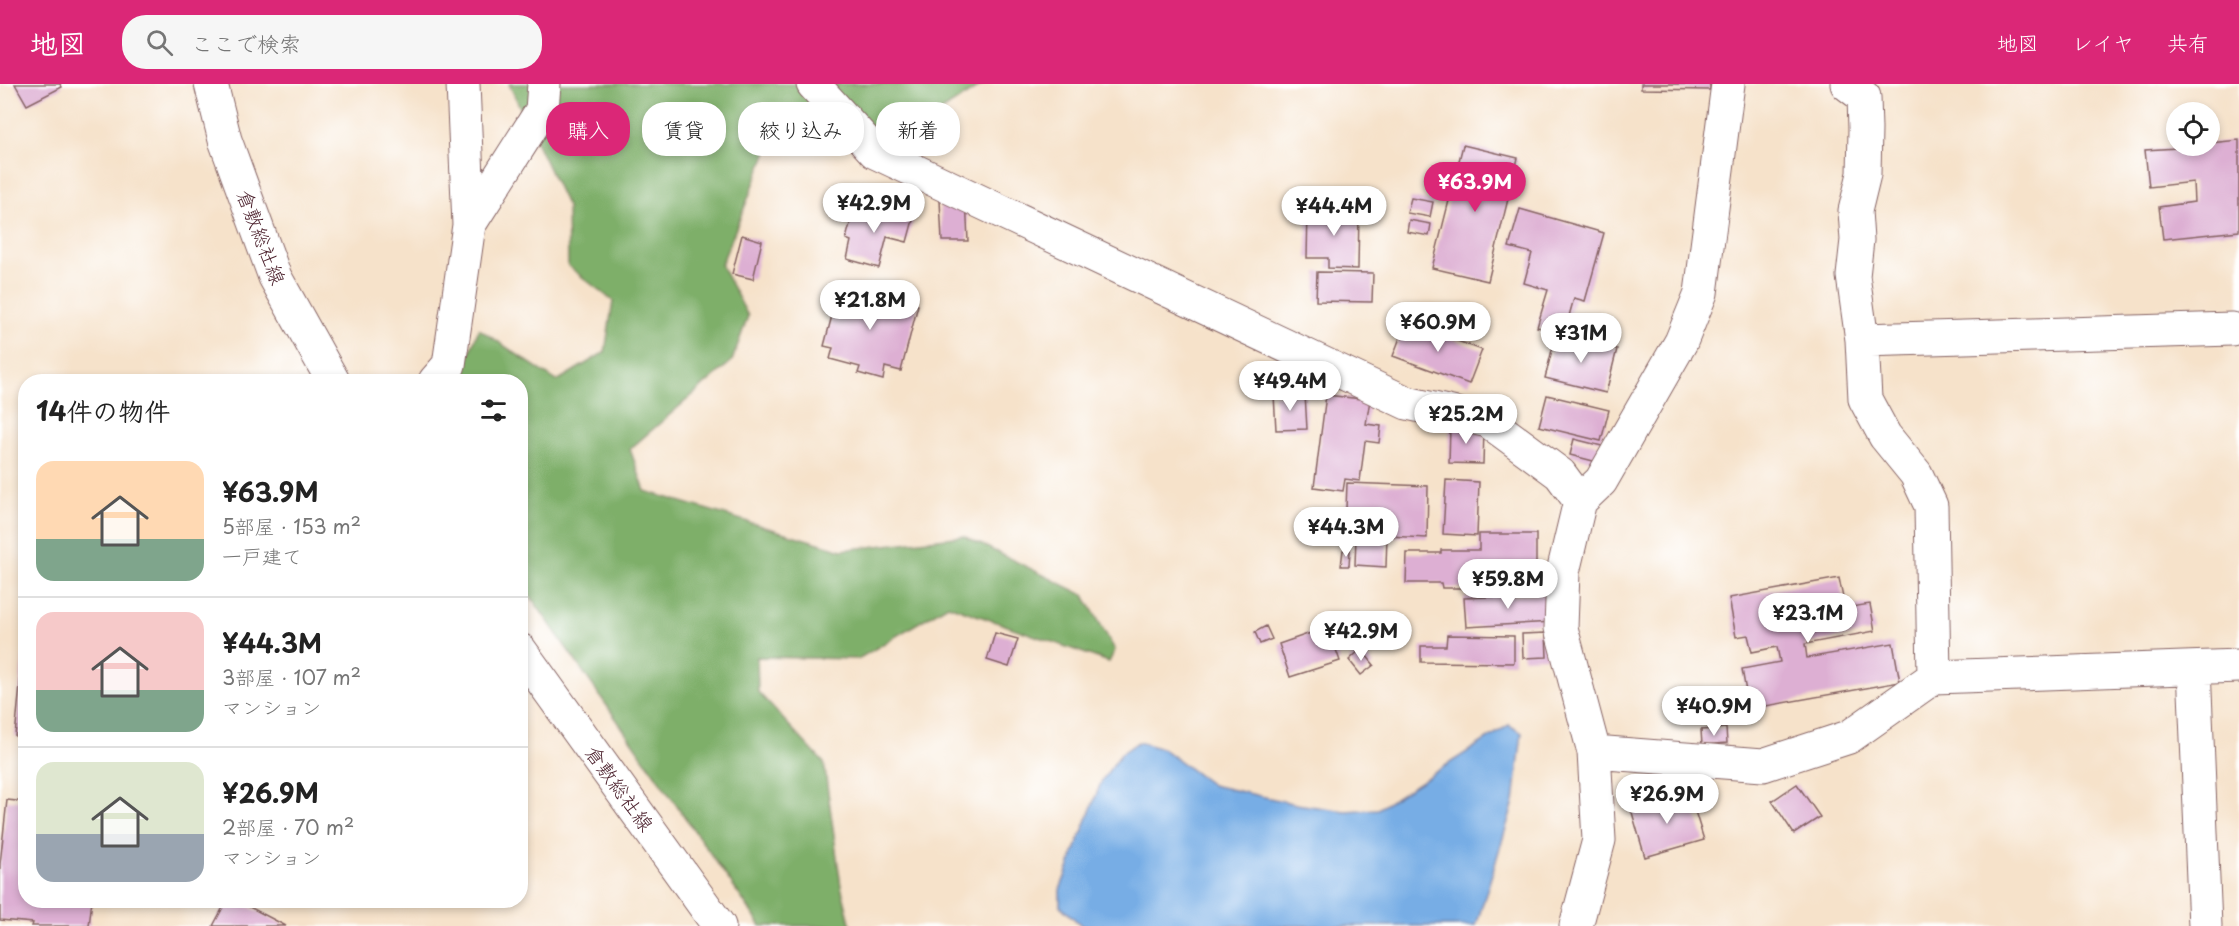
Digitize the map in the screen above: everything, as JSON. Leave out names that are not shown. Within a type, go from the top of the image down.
[{"type":"street","name":"倉敷総社線","points":[[211,84],[225,140],[275,277],[329,374]]},
{"type":"street","points":[[441,374],[449,365],[469,225],[463,84]]},
{"type":"street","points":[[469,225],[542,110],[544,84]]},
{"type":"street","points":[[813,84],[875,152],[1407,403],[1488,421],[1560,474],[1580,501]]},
{"type":"street","points":[[1576,926],[1599,840],[1594,752],[1562,628],[1563,572],[1580,501],[1601,481],[1613,461],[1681,342],[1701,293],[1728,84]]},
{"type":"street","points":[[1847,84],[1864,97],[1864,174],[1855,211],[1857,240],[1853,276],[1862,340],[1865,399],[1885,436],[1916,474],[1931,506],[1934,677]]},
{"type":"street","points":[[1862,340],[2237,324]]},
{"type":"street","name":"倉敷総社線","points":[[528,661],[719,926]]},
{"type":"street","points":[[1594,752],[1763,765],[1849,736],[1934,677],[2239,666]]},
{"type":"street","points":[[2194,668],[2205,926]]},
{"type":"green space","points":[[509,84],[983,84],[956,102],[876,102],[876,133],[864,134],[864,102],[738,102],[738,156],[765,156],[721,265],[748,316],[732,361],[630,449],[645,491],[842,550],[964,536],[1084,595],[1115,650],[1109,662],[948,605],[858,659],[757,657],[758,692],[824,763],[841,886],[851,926],[761,926],[528,593],[528,374],[461,374],[479,329],[557,381],[605,352],[613,301],[568,266],[567,207]]},
{"type":"water","points":[[1509,725],[1522,733],[1514,802],[1476,926],[1082,926],[1060,906],[1060,890],[1102,780],[1121,754],[1138,742],[1163,749],[1212,785],[1296,804],[1345,811],[1378,809]]},
{"type":"building","points":[[15,84],[60,84],[62,87],[27,105]]},
{"type":"building","points":[[1641,84],[1710,84],[1710,90],[1641,89]]},
{"type":"building","points":[[2239,140],[2239,231],[2163,239],[2159,207],[2194,202],[2193,182],[2149,187],[2145,150],[2166,149],[2166,156],[2220,156],[2220,142]]},
{"type":"building","points":[[1463,145],[1518,158],[1488,281],[1432,268]]},
{"type":"building","points":[[1411,198],[1433,202],[1430,217],[1407,213]]},
{"type":"building","points":[[966,199],[968,241],[942,241],[940,200]]},
{"type":"building","points":[[855,205],[913,220],[907,242],[887,237],[879,268],[847,259],[851,241],[846,239]]},
{"type":"building","points":[[1308,209],[1359,211],[1358,269],[1328,268],[1328,258],[1307,258]]},
{"type":"building","points":[[1520,209],[1604,233],[1585,301],[1574,298],[1564,334],[1537,327],[1548,290],[1524,283],[1532,253],[1509,247]]},
{"type":"building","points":[[1409,220],[1431,224],[1429,236],[1407,232]]},
{"type":"building","points":[[742,235],[762,241],[753,279],[732,274]]},
{"type":"building","points":[[1317,272],[1373,273],[1372,302],[1316,301]]},
{"type":"building","points":[[840,285],[918,305],[901,371],[885,367],[883,380],[858,373],[860,367],[830,359],[833,348],[824,346]]},
{"type":"building","points":[[1406,322],[1482,350],[1469,384],[1393,356]]},
{"type":"building","points":[[1556,334],[1617,349],[1606,393],[1545,378]]},
{"type":"building","points":[[1305,394],[1307,429],[1276,430],[1274,395]]},
{"type":"building","points":[[1326,395],[1370,400],[1366,424],[1381,426],[1379,443],[1365,441],[1360,481],[1345,479],[1343,491],[1314,487]]},
{"type":"building","points":[[1547,395],[1609,410],[1601,441],[1539,426]]},
{"type":"building","points":[[1450,427],[1484,428],[1483,464],[1449,463]]},
{"type":"building","points":[[1574,439],[1606,447],[1601,463],[1570,455]]},
{"type":"building","points":[[1446,480],[1479,482],[1477,536],[1443,534]]},
{"type":"building","points":[[1347,483],[1428,486],[1427,538],[1387,536],[1386,567],[1355,565],[1356,536],[1345,535]]},
{"type":"building","points":[[1479,534],[1536,534],[1536,576],[1483,575],[1483,588],[1442,588],[1441,583],[1406,583],[1407,553],[1479,550]]},
{"type":"building","points":[[1343,550],[1350,550],[1349,566],[1341,566]]},
{"type":"building","points":[[1839,578],[1845,608],[1870,604],[1875,631],[1805,644],[1807,658],[1893,643],[1900,682],[1749,709],[1742,669],[1780,662],[1777,647],[1752,652],[1748,635],[1736,637],[1729,598]]},
{"type":"building","points":[[1551,594],[1553,622],[1466,627],[1464,598]]},
{"type":"building","points":[[1266,626],[1272,639],[1260,644],[1255,632]]},
{"type":"building","points":[[1328,627],[1340,661],[1290,677],[1279,644]]},
{"type":"building","points":[[995,633],[1018,639],[1009,667],[987,660]]},
{"type":"building","points":[[1546,633],[1547,657],[1523,658],[1522,634]]},
{"type":"building","points":[[1447,635],[1514,636],[1514,663],[1421,662],[1421,646],[1446,646]]},
{"type":"building","points":[[1361,649],[1374,665],[1361,675],[1349,660]]},
{"type":"building","points":[[18,706],[18,736],[15,736]]},
{"type":"building","points":[[1726,728],[1727,743],[1702,745],[1701,730]]},
{"type":"building","points":[[1797,784],[1820,817],[1794,834],[1772,801]]},
{"type":"building","points":[[1689,792],[1704,840],[1645,857],[1631,809]]},
{"type":"building","points":[[7,800],[18,801],[18,908],[91,908],[89,926],[32,926],[33,923],[0,920],[0,864]]},
{"type":"building","points":[[223,908],[251,908],[286,926],[213,926]]}]
